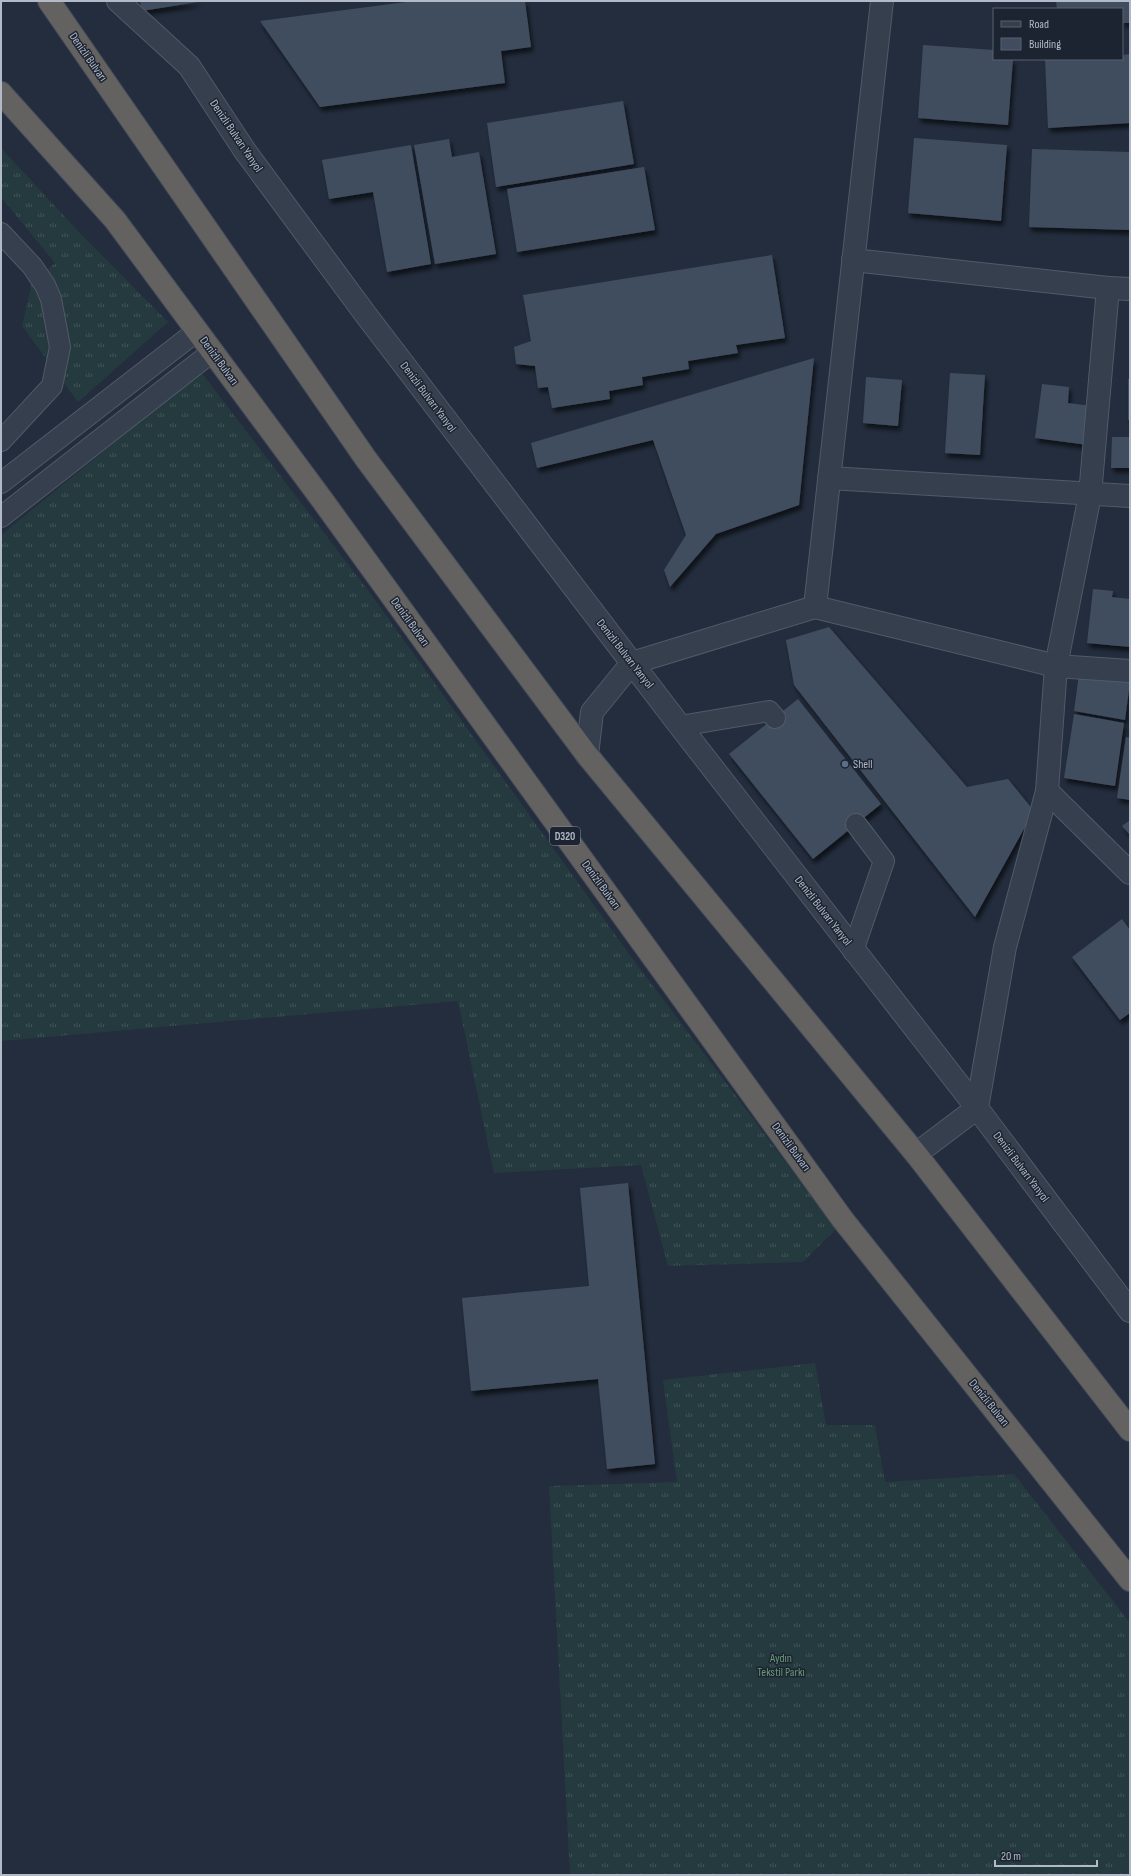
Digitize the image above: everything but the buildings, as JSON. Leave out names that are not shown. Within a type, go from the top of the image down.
[{"type":"highway","name":"Denizli Bulvarı","points":[[49,1],[366,459],[587,755],[916,1154],[1130,1430]]},
{"type":"highway","name":"Denizli Bulvarı","points":[[1,93],[115,220],[328,508],[843,1220],[1130,1580]]},
{"type":"street","name":"Denizli Bulvarı Yanyol","points":[[118,1],[189,66],[244,151],[376,328],[680,726],[977,1108],[1130,1311]]},
{"type":"street","points":[[815,607],[882,1]]},
{"type":"street","points":[[853,260],[1108,288],[1130,289]]},
{"type":"street","points":[[916,1154],[977,1108],[1005,947],[1047,791],[1056,666],[1090,495],[1108,288]]},
{"type":"street","points":[[829,478],[1090,495],[1130,496]]},
{"type":"street","points":[[587,755],[592,712],[632,663],[815,607],[1056,666],[1130,671]]},
{"type":"street","points":[[1047,791],[1130,873]]},
{"type":"lane","points":[[1,233],[32,266],[45,285],[51,299],[60,347],[52,386],[1,441]]},
{"type":"lane","points":[[1,483],[197,331]]},
{"type":"lane","points":[[1,517],[212,352]]},
{"type":"lane","points":[[680,726],[769,711],[774,718]]},
{"type":"lane","points":[[853,950],[884,861],[856,824]]},
{"type":"green space","points":[[1,148],[79,232],[168,322],[78,402],[22,326],[32,283],[55,263],[1,197]]},
{"type":"green space","points":[[201,372],[370,593],[629,954],[836,1229],[803,1262],[668,1266],[641,1165],[494,1173],[458,1001],[1,1041],[1,535]]},
{"type":"green space","name":"Aydın Tekstil Parkı","points":[[815,1363],[826,1425],[875,1425],[885,1482],[1014,1474],[1130,1623],[1130,1875],[570,1875],[549,1486],[677,1482],[663,1380]]},
{"type":"place","name":"Shell","points":[[845,764]]}]
